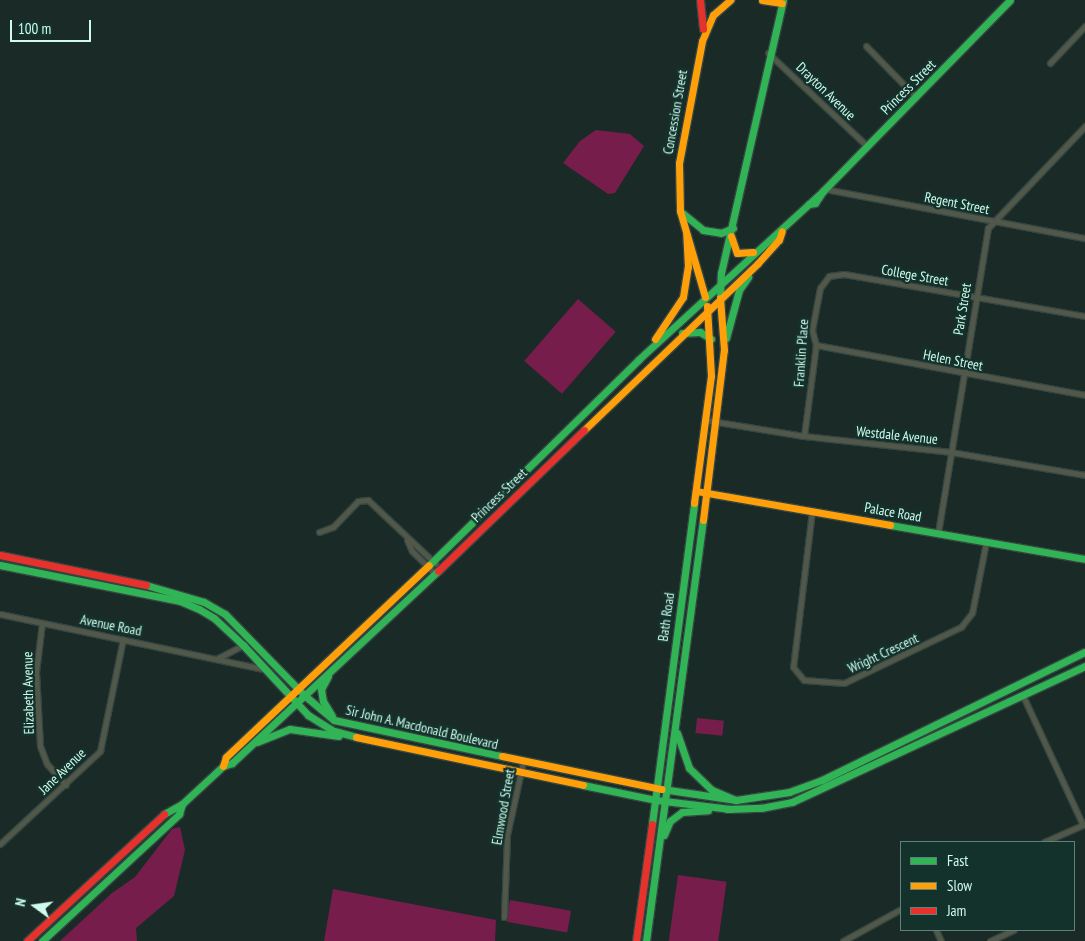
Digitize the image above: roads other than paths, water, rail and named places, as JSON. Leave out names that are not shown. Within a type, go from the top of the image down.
[{"type":"main road","points":[[700,0],[704,10],[702,41]]},
{"type":"main road","name":"Concession Street","points":[[705,297],[680,211],[682,134],[702,41],[714,15],[730,0]]},
{"type":"main road","points":[[720,298],[720,282],[733,228],[768,53],[781,1],[762,0]]},
{"type":"main road","name":"Princess Street","points":[[223,766],[226,757],[431,564],[720,282],[754,251],[782,232],[809,204],[815,203],[824,190],[1010,0]]},
{"type":"main road","points":[[680,211],[703,230],[722,233],[733,228]]},
{"type":"main road","name":"Princess Street","points":[[27,941],[172,807],[182,804],[223,766],[232,763],[438,571],[682,333],[758,263],[779,240],[782,232]]},
{"type":"main road","points":[[638,360],[676,311],[684,297],[688,267],[686,234]]},
{"type":"main road","points":[[731,236],[732,248],[737,253],[754,251]]},
{"type":"main road","points":[[724,350],[739,290],[758,263]]},
{"type":"main road","name":"Bath Road","points":[[636,941],[706,420],[712,339],[705,297]]},
{"type":"main road","name":"Bath Road","points":[[646,941],[668,790],[724,350],[720,298]]},
{"type":"main road","points":[[682,333],[700,332],[712,339]]},
{"type":"main road","name":"Palace Road","points":[[696,491],[1085,559]]},
{"type":"main road","name":"Sir John A. Macdonald Boulevard","points":[[0,555],[186,594],[225,614],[304,695],[334,720],[364,729],[523,762],[668,790],[736,800]]},
{"type":"main road","name":"Sir John A. Macdonald Boulevard","points":[[0,565],[180,601],[214,618],[243,645],[296,703],[322,725],[364,740],[656,800],[730,809]]},
{"type":"main road","points":[[676,726],[689,768],[712,790],[736,800],[789,792],[822,780],[1085,652]]},
{"type":"main road","points":[[657,858],[667,827],[674,817],[692,810],[730,809],[792,802],[1085,666]]},
{"type":"main road","points":[[331,671],[322,689],[323,701],[334,720]]},
{"type":"main road","points":[[1023,696],[1026,685],[1037,675]]},
{"type":"main road","points":[[1002,692],[1023,696]]},
{"type":"main road","points":[[251,744],[290,729],[364,740]]},
{"type":"main road","name":"Princess Street","points":[[42,941],[179,814],[182,804]]},
{"type":"main road","points":[[135,843],[141,850]]},
{"type":"street","points":[[1050,63],[1085,26]]},
{"type":"street","points":[[866,46],[916,97]]},
{"type":"street","name":"Drayton Avenue","points":[[768,53],[867,146]]},
{"type":"street","name":"Park Street","points":[[938,533],[985,239],[993,222],[1085,126]]},
{"type":"street","name":"Regent Street","points":[[824,190],[1085,238]]},
{"type":"street","name":"College Street","points":[[829,276],[844,274],[1085,316]]},
{"type":"street","name":"Franklin Place","points":[[804,436],[816,345],[812,330],[819,292],[829,276]]},
{"type":"street","name":"Helen Street","points":[[816,345],[963,374],[1085,395]]},
{"type":"street","name":"Westdale Avenue","points":[[706,420],[804,436],[951,452],[1085,475]]},
{"type":"street","points":[[319,532],[333,527],[363,499],[438,571]]},
{"type":"street","name":"Wright Crescent","points":[[812,511],[793,666],[804,680],[837,683],[859,678],[961,627],[972,613],[986,542]]},
{"type":"street","name":"Avenue Road","points":[[0,614],[266,669]]},
{"type":"street","name":"Elizabeth Avenue","points":[[42,623],[36,672],[40,746],[47,764],[66,785]]},
{"type":"street","name":"Jane Avenue","points":[[0,844],[66,785],[100,751],[123,639]]},
{"type":"street","points":[[217,659],[250,640]]},
{"type":"street","points":[[1023,696],[1084,824],[1046,841]]},
{"type":"street","name":"Elmwood Street","points":[[504,917],[507,836],[523,762]]},
{"type":"street","points":[[844,941],[900,910]]},
{"type":"street","points":[[990,941],[1012,931]]}]
